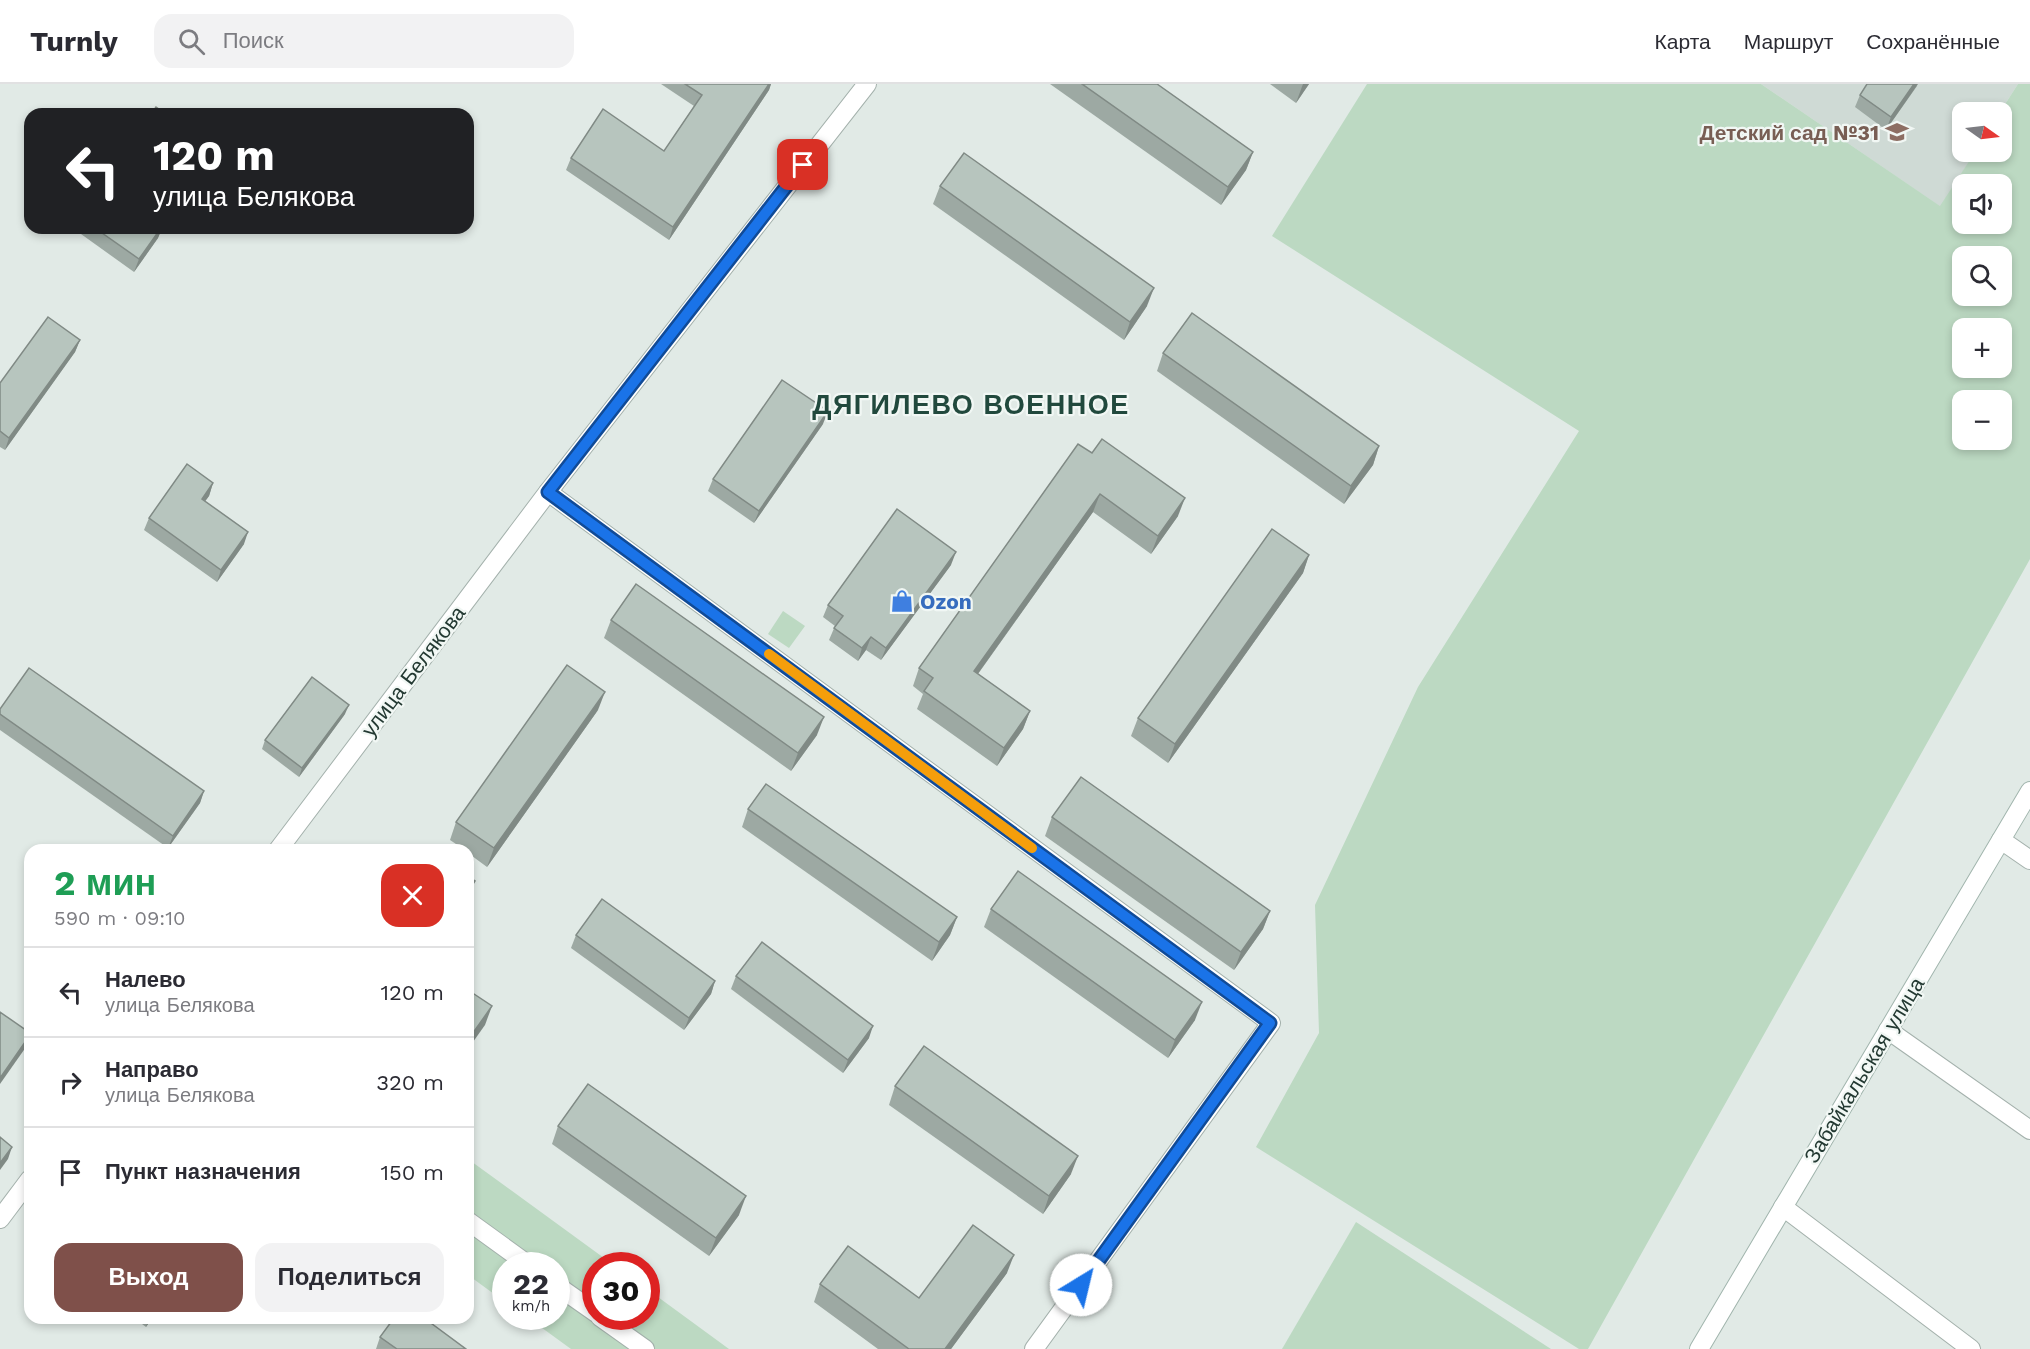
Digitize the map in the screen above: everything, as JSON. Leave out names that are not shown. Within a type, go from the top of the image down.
[{"type":"street","name":"улица Белякова","points":[[283,844],[548,492],[867,84]]},
{"type":"street","points":[[548,492],[1270,1023],[1034,1349]]},
{"type":"street","name":"Забайкальская улица","points":[[1699,1349],[2030,791]]},
{"type":"street","points":[[2001,840],[2030,860]]},
{"type":"street","points":[[1888,1030],[2030,1130]]},
{"type":"street","points":[[0,1219],[24,1187]]},
{"type":"street","points":[[1783,1207],[1971,1349]]},
{"type":"street","points":[[474,1225],[511,1252]]},
{"type":"street","points":[[618,1330],[645,1349]]},
{"type":"shaded area","name":"Детский сад №31","points":[[1761,84],[2018,84],[2006,102],[1952,102],[1952,162],[1969,162],[1961,174],[1952,174],[1952,189],[1941,207]]},
{"type":"green space","points":[[1367,84],[1761,84],[1940,206],[1952,187],[1952,234],[2012,234],[2012,174],[1961,174],[1969,162],[2012,162],[2012,102],[2006,102],[2018,84],[2030,84],[2030,559],[1588,1349],[1579,1349],[1256,1147],[1319,1033],[1315,905],[1418,687],[1579,431],[1272,236]]},
{"type":"green space","points":[[783,611],[805,626],[789,648],[768,634]]},
{"type":"green space","points":[[474,1163],[596,1252],[582,1252],[582,1330],[660,1330],[660,1299],[729,1349],[571,1349],[545,1330],[570,1330],[570,1252],[492,1252],[492,1293],[474,1279]]},
{"type":"green space","points":[[1356,1222],[1551,1349],[1282,1349]]},
{"type":"building","points":[[685,84],[769,84],[673,227],[571,158],[603,109],[664,151],[702,95]]},
{"type":"building","points":[[1082,84],[1157,84],[1253,152],[1228,187]]},
{"type":"building","points":[[1867,84],[1914,84],[1891,117],[1860,95]]},
{"type":"building","points":[[964,153],[1154,288],[1130,322],[940,186]]},
{"type":"building","points":[[104,234],[157,234],[139,259]]},
{"type":"building","points":[[1192,313],[1379,446],[1351,486],[1163,353]]},
{"type":"building","points":[[48,317],[80,340],[9,438],[0,431],[0,383]]},
{"type":"building","points":[[782,380],[828,411],[759,511],[713,479]]},
{"type":"building","points":[[1102,439],[1185,498],[1158,536],[1100,494],[974,671],[1030,711],[1004,748],[924,691],[933,678],[919,668],[1078,444],[1092,453]]},
{"type":"building","points":[[187,464],[213,483],[202,499],[248,532],[221,570],[149,518]]},
{"type":"building","points":[[897,509],[956,552],[886,648],[871,637],[862,648],[834,628],[843,616],[828,605]]},
{"type":"building","points":[[1272,529],[1309,555],[1175,744],[1138,718]]},
{"type":"building","points":[[636,584],[824,717],[798,753],[611,620]]},
{"type":"building","points":[[567,665],[605,692],[494,848],[456,822]]},
{"type":"building","points":[[29,668],[204,791],[173,836],[0,714],[0,709]]},
{"type":"building","points":[[312,677],[349,705],[302,768],[265,740]]},
{"type":"building","points":[[1081,777],[1270,911],[1241,952],[1052,817]]},
{"type":"building","points":[[766,784],[957,917],[939,942],[748,809]]},
{"type":"building","points":[[1018,871],[1202,1002],[1175,1040],[991,909]]},
{"type":"building","points":[[602,899],[715,981],[689,1018],[576,935]]},
{"type":"building","points":[[762,942],[873,1026],[848,1060],[736,976]]},
{"type":"building","points":[[474,994],[492,1006],[474,1032]]},
{"type":"building","points":[[0,1012],[24,1029],[24,1044],[0,1078]]},
{"type":"building","points":[[924,1046],[1078,1156],[1049,1196],[895,1086]]},
{"type":"building","points":[[588,1084],[746,1196],[716,1238],[558,1126]]},
{"type":"building","points":[[0,1137],[12,1147],[0,1163]]},
{"type":"building","points":[[973,1225],[1014,1255],[945,1349],[909,1349],[820,1284],[848,1246],[919,1298]]},
{"type":"building","points":[[390,1324],[432,1324],[466,1349],[397,1349],[380,1337]]},
{"type":"slow traffic","points":[[769,654],[1032,848]]},
{"type":"place","name":"Детский сад №31","points":[[1897,132]]},
{"type":"place","name":"Ozon","points":[[902,601]]},
{"type":"district","name":"ДЯГИЛЕВО ВОЕННОЕ","points":[[971,405]]},
{"type":"route","points":[[803,165],[548,492],[1270,1023],[1081,1285]]}]
